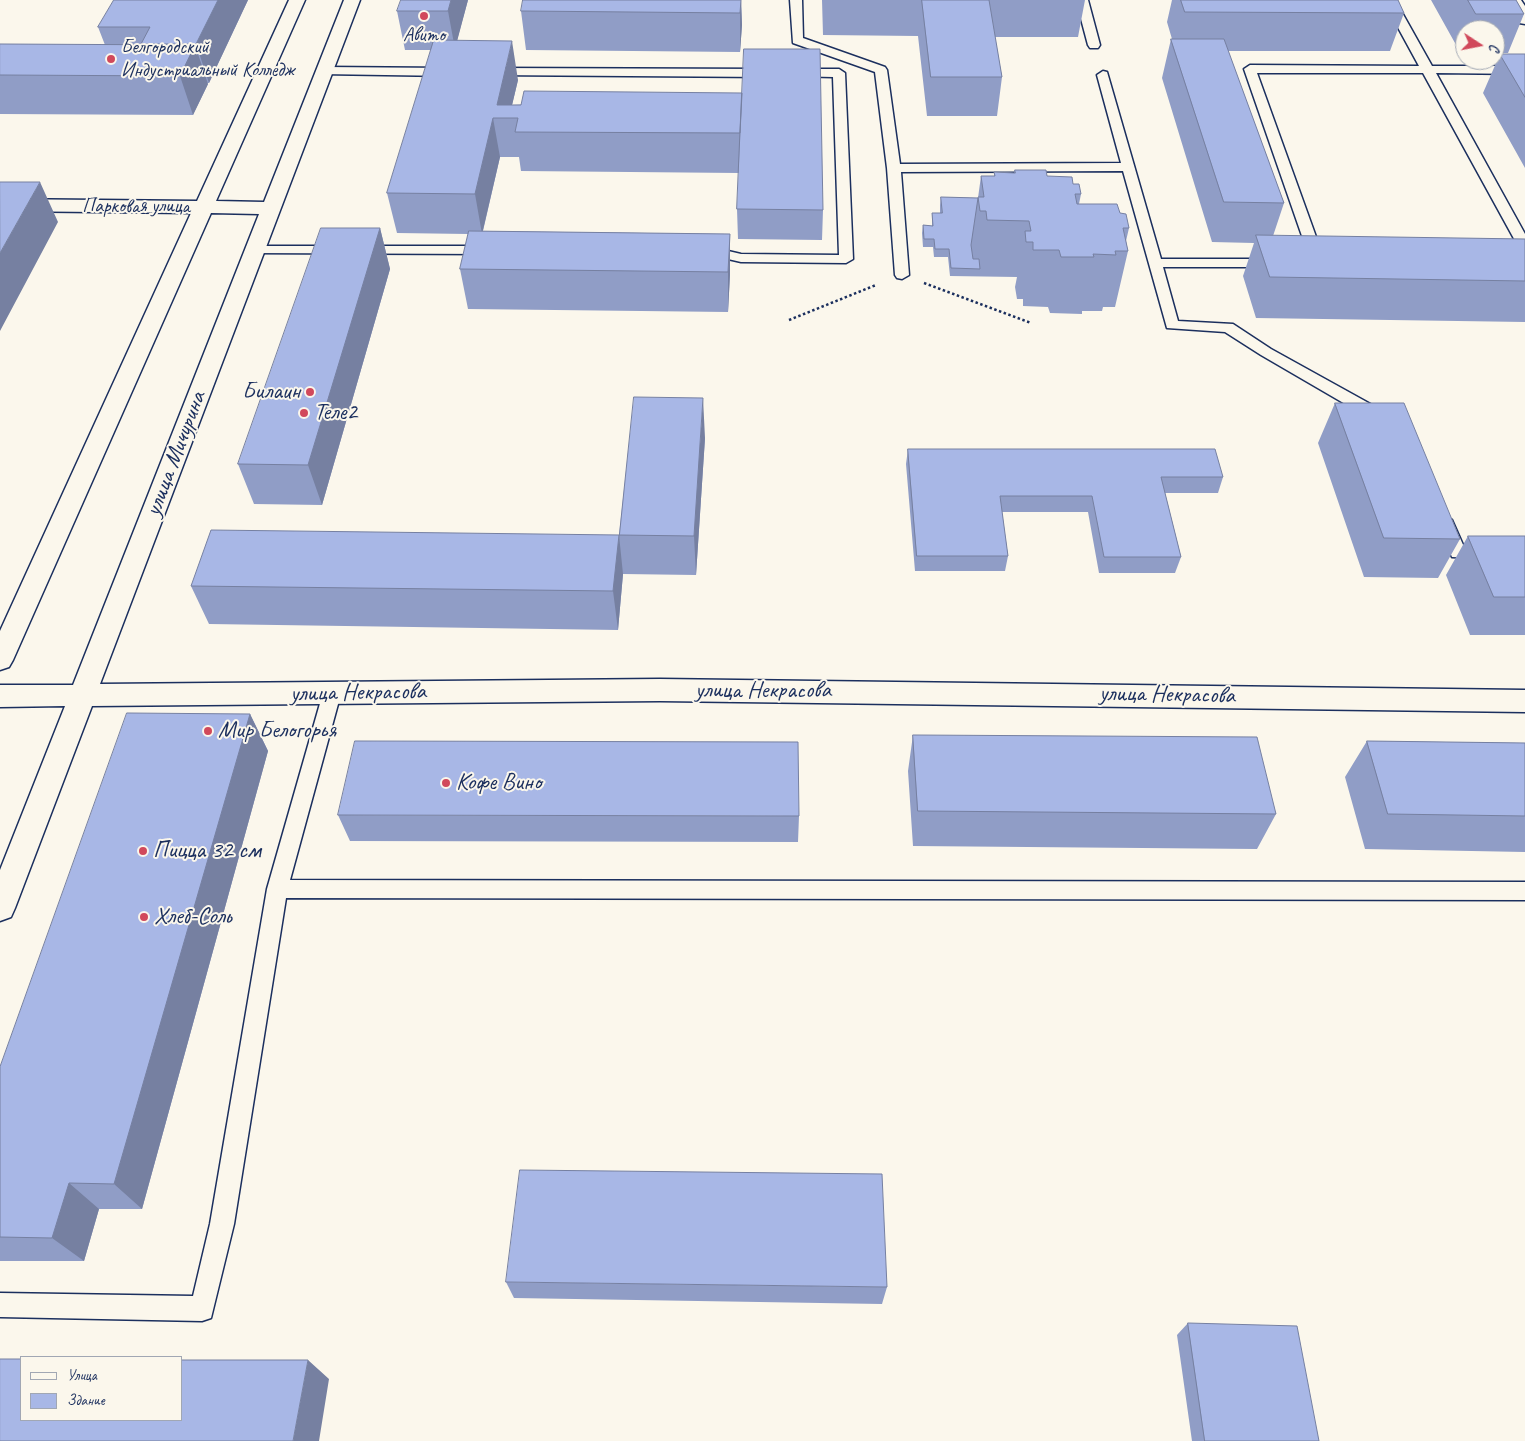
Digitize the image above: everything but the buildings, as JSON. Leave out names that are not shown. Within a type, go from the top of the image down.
[{"type":"street","points":[[0,660],[297,0]]},
{"type":"street","name":"улица Мичурина","points":[[0,908],[352,0]]},
{"type":"street","points":[[1513,0],[1525,19]]},
{"type":"street","name":"Парковая улица","points":[[0,205],[271,208]]},
{"type":"street","name":"улица Некрасова","points":[[0,696],[844,691],[1525,701]]},
{"type":"lane","points":[[796,0],[797,40],[881,70],[894,168],[902,274]]},
{"type":"lane","points":[[1082,0],[1094,45]]},
{"type":"lane","points":[[1389,0],[1525,246]]},
{"type":"lane","points":[[1155,262],[1324,263],[1250,69],[1525,70]]},
{"type":"lane","points":[[324,72],[463,72]]},
{"type":"lane","points":[[483,72],[839,73],[846,259],[741,258],[706,250],[696,250]]},
{"type":"lane","points":[[1103,75],[1172,325],[1228,327],[1266,352],[1386,420]]},
{"type":"lane","points":[[894,168],[1128,168]]},
{"type":"lane","points":[[255,250],[506,250]]},
{"type":"lane","points":[[1440,508],[1458,553],[1525,554]]},
{"type":"lane","points":[[0,1305],[202,1309],[222,1224],[277,889],[332,693]]},
{"type":"lane","points":[[277,889],[1525,891]]},
{"type":"path","points":[[789,320],[902,274],[1031,323]]},
{"type":"place","name":"Авито","points":[[424,16]]},
{"type":"place","name":"Белгородский Индустриальный Колледж","points":[[111,59]]},
{"type":"place","name":"Билаин","points":[[310,392]]},
{"type":"place","name":"Теле2","points":[[304,413]]},
{"type":"place","name":"Мир Белогорья","points":[[208,731]]},
{"type":"place","name":"Кофе Вино","points":[[446,783]]},
{"type":"place","name":"Пицца 32 см","points":[[143,851]]},
{"type":"place","name":"Хлеб-Соль","points":[[144,917]]}]
